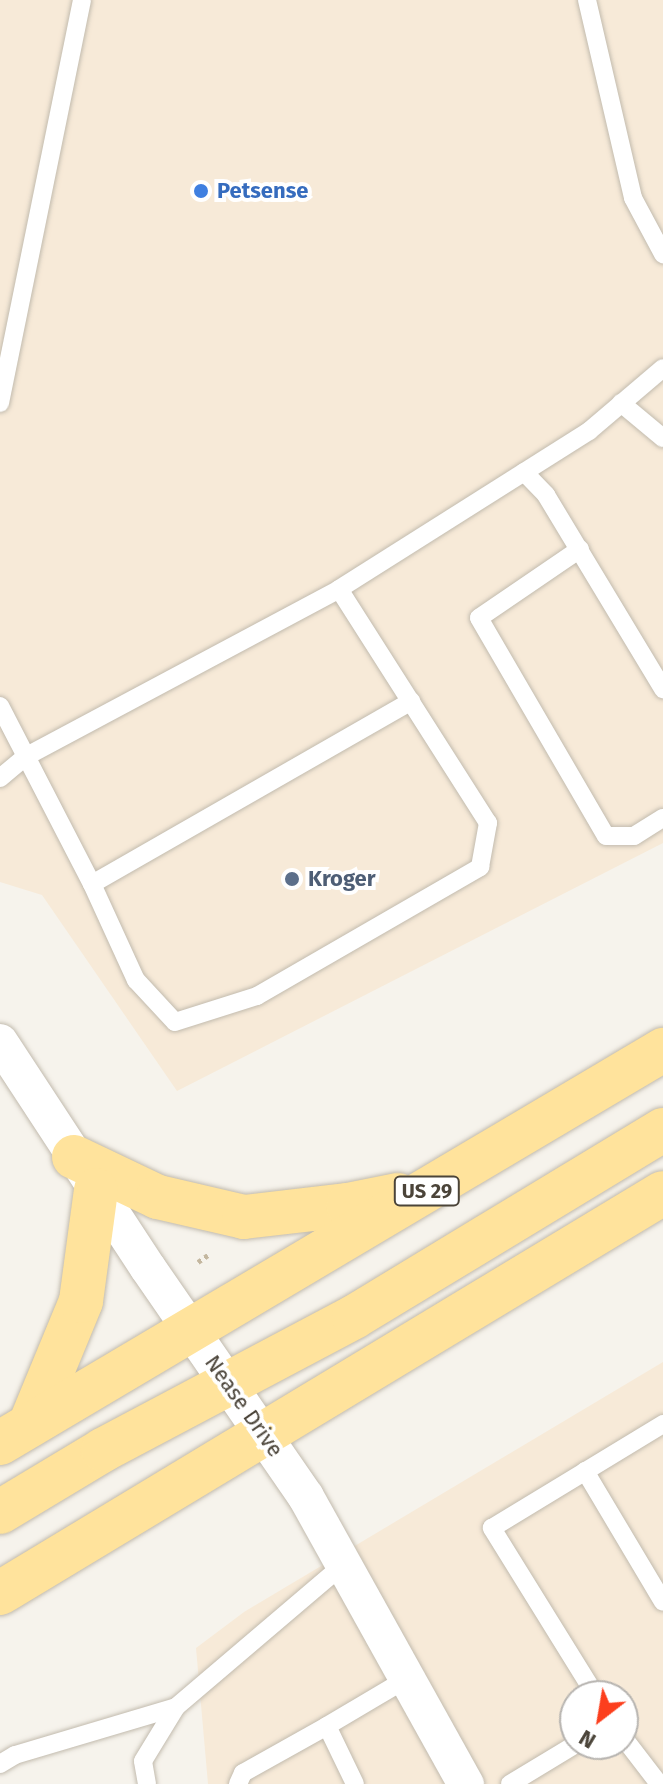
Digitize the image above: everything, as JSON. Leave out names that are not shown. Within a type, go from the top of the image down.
[{"type":"main road","name":"US 29","points":[[15,1434],[663,1050]]},
{"type":"main road","points":[[0,1512],[103,1450],[354,1317],[663,1130]]},
{"type":"main road","points":[[15,1434],[81,1301],[85,1174],[158,1197],[244,1217],[348,1205],[432,1188]]},
{"type":"main road","points":[[0,1593],[663,1193]]},
{"type":"street","name":"Nease Drive","points":[[0,1042],[191,1332],[306,1497],[466,1784]]},
{"type":"lane","points":[[0,403],[82,0]]},
{"type":"lane","points":[[587,0],[633,198],[663,254]]},
{"type":"lane","points":[[0,778],[25,757],[339,589],[589,431],[663,368]]},
{"type":"lane","points":[[621,403],[663,438]]},
{"type":"lane","points":[[524,472],[546,495],[663,689]]},
{"type":"lane","points":[[580,549],[479,618],[606,836],[634,836],[663,818]]},
{"type":"lane","points":[[0,706],[92,884],[136,980],[175,1022],[257,996],[480,867],[488,823],[339,589]]},
{"type":"lane","points":[[92,884],[411,701]]},
{"type":"lane","points":[[586,1680],[492,1528],[663,1424]]},
{"type":"lane","points":[[585,1471],[663,1602]]},
{"type":"lane","points":[[147,1784],[143,1761],[176,1707],[344,1564]]},
{"type":"lane","points":[[238,1784],[243,1773],[408,1678]]},
{"type":"lane","points":[[0,1764],[15,1755],[176,1707]]},
{"type":"lane","points":[[327,1726],[355,1784]]},
{"type":"lane","points":[[510,1784],[559,1754]]},
{"type":"lane","points":[[639,1758],[659,1784]]},
{"type":"shaded area","points":[[0,0],[663,0],[663,843],[177,1091],[42,895],[0,882]]},
{"type":"shaded area","points":[[663,1362],[663,1784],[208,1784],[196,1648],[244,1612]]},
{"type":"place","name":"Petsense","points":[[201,191]]},
{"type":"place","name":"Kroger","points":[[292,879]]}]
